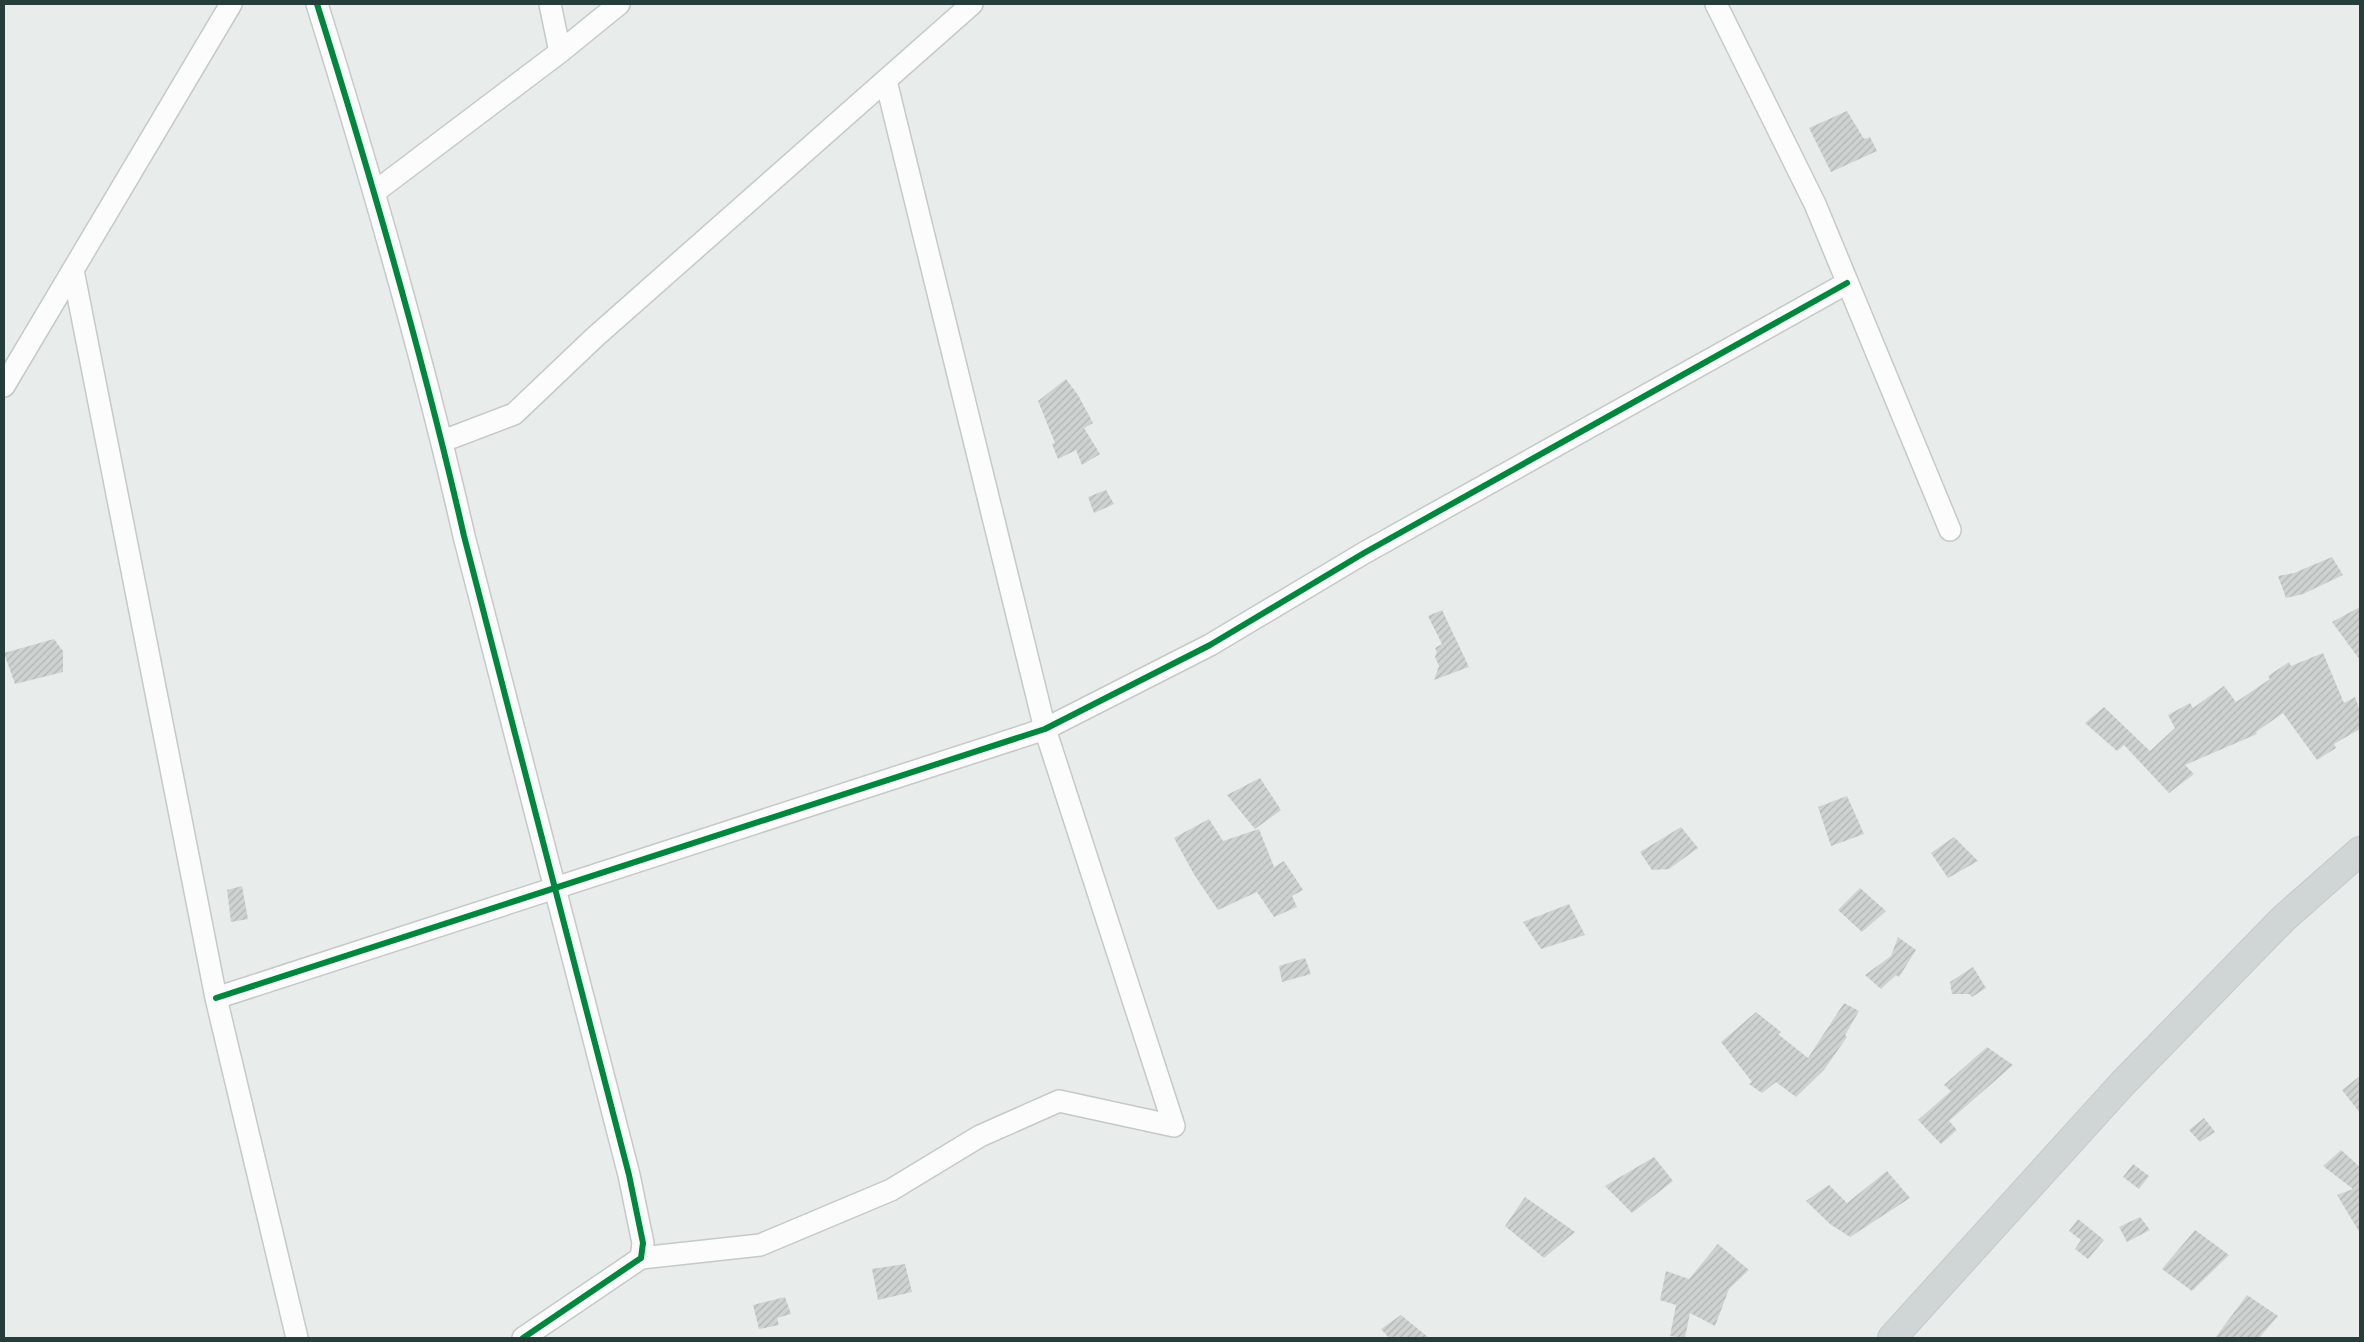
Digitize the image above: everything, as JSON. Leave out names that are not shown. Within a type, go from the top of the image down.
[{"type":"main road","points":[[1892,1338],[2123,1083],[2283,919],[2360,851]]},
{"type":"street","points":[[4,386],[231,4]]},
{"type":"street","points":[[317,4],[376,190],[443,440],[464,536],[629,1175],[643,1244],[641,1258]]},
{"type":"street","points":[[550,4],[560,52]]},
{"type":"street","points":[[376,190],[560,52],[619,4]]},
{"type":"street","points":[[443,440],[514,414],[595,337],[972,4]]},
{"type":"street","points":[[1716,4],[1815,204],[1950,530]]},
{"type":"street","points":[[523,1338],[641,1258],[760,1245],[891,1190],[980,1136],[1059,1101],[1174,1126],[1045,728],[886,81]]},
{"type":"street","points":[[73,270],[216,998],[297,1338]]},
{"type":"street","points":[[216,998],[1045,728],[1210,645],[1364,553],[1847,283]]},
{"type":"building","points":[[1847,111],[1864,139],[1870,137],[1877,151],[1831,172],[1809,128]]},
{"type":"building","points":[[1066,379],[1078,395],[1093,423],[1084,428],[1100,454],[1082,465],[1076,450],[1058,459],[1052,444],[1055,443],[1038,401]]},
{"type":"building","points":[[1106,490],[1114,504],[1094,513],[1088,497]]},
{"type":"building","points":[[2332,557],[2343,575],[2303,594],[2286,598],[2278,576],[2294,573]]},
{"type":"building","points":[[2360,607],[2360,660],[2332,622]]},
{"type":"building","points":[[1442,610],[1469,667],[1434,680],[1439,666],[1435,657],[1437,652],[1435,648],[1442,644],[1428,616]]},
{"type":"building","points":[[54,639],[63,651],[63,672],[15,684],[4,653]]},
{"type":"building","points":[[2323,653],[2344,703],[2355,697],[2360,711],[2360,729],[2334,744],[2336,748],[2317,760],[2283,713],[2256,732],[2257,734],[2185,765],[2194,774],[2169,793],[2124,745],[2117,751],[2085,723],[2104,707],[2150,751],[2175,728],[2168,715],[2190,703],[2193,708],[2224,686],[2236,702],[2270,679],[2268,676],[2289,662],[2291,666]]},
{"type":"building","points":[[1260,778],[1281,810],[1255,829],[1227,795]]},
{"type":"building","points":[[1847,796],[1864,834],[1831,846],[1818,807]]},
{"type":"building","points":[[1209,819],[1223,841],[1259,829],[1274,867],[1284,861],[1303,890],[1292,896],[1297,907],[1274,917],[1257,892],[1218,910],[1195,876],[1174,838]]},
{"type":"building","points":[[1681,827],[1698,848],[1669,869],[1652,870],[1640,852]]},
{"type":"building","points":[[1954,837],[1978,861],[1948,878],[1931,853]]},
{"type":"building","points":[[242,886],[248,919],[231,922],[227,890]]},
{"type":"building","points":[[1860,888],[1886,911],[1862,932],[1838,910]]},
{"type":"building","points":[[1569,904],[1585,935],[1541,949],[1523,922]]},
{"type":"building","points":[[1898,937],[1916,950],[1899,977],[1896,975],[1881,989],[1865,975],[1891,956]]},
{"type":"building","points":[[1305,958],[1311,974],[1282,982],[1279,966]]},
{"type":"building","points":[[1973,967],[1986,988],[1972,997],[1969,994],[1952,994],[1950,982]]},
{"type":"building","points":[[1844,1003],[1859,1011],[1845,1035],[1847,1037],[1824,1070],[1796,1097],[1776,1082],[1762,1093],[1749,1084],[1752,1082],[1721,1042],[1756,1012],[1781,1032],[1778,1034],[1808,1058]]},
{"type":"building","points":[[1987,1047],[2013,1065],[1949,1121],[1957,1130],[1941,1144],[1918,1120],[1951,1091],[1944,1085]]},
{"type":"building","points":[[2360,1076],[2360,1113],[2342,1090]]},
{"type":"building","points":[[2204,1118],[2215,1132],[2200,1142],[2189,1130]]},
{"type":"building","points":[[2341,1150],[2360,1167],[2360,1233],[2337,1195],[2353,1189],[2323,1166]]},
{"type":"building","points":[[1654,1157],[1673,1181],[1632,1213],[1605,1186]]},
{"type":"building","points":[[2133,1164],[2149,1176],[2139,1189],[2123,1177]]},
{"type":"building","points":[[1887,1171],[1910,1198],[1850,1237],[1830,1224],[1806,1201],[1829,1185],[1847,1203]]},
{"type":"building","points":[[1525,1197],[1575,1232],[1544,1258],[1505,1226]]},
{"type":"building","points":[[2140,1217],[2150,1230],[2127,1242],[2119,1227]]},
{"type":"building","points":[[2078,1219],[2104,1240],[2088,1259],[2075,1249],[2081,1240],[2069,1231]]},
{"type":"building","points":[[2195,1230],[2229,1255],[2192,1291],[2162,1269]]},
{"type":"building","points":[[1718,1244],[1749,1270],[1729,1289],[1715,1326],[1690,1313],[1685,1338],[1670,1336],[1676,1305],[1660,1300],[1666,1271],[1689,1279]]},
{"type":"building","points":[[905,1264],[912,1292],[878,1300],[872,1269]]},
{"type":"building","points":[[2247,1295],[2278,1316],[2259,1338],[2215,1338]]},
{"type":"building","points":[[785,1297],[791,1314],[777,1318],[779,1325],[759,1329],[753,1305]]},
{"type":"building","points":[[1401,1315],[1429,1338],[1389,1338],[1381,1329]]},
{"type":"cycle path","points":[[317,4],[377,202],[414,335],[629,1175],[643,1243],[641,1258],[523,1338]]},
{"type":"cycle path","points":[[216,998],[1045,729],[1210,645],[1364,553],[1847,283]]}]
